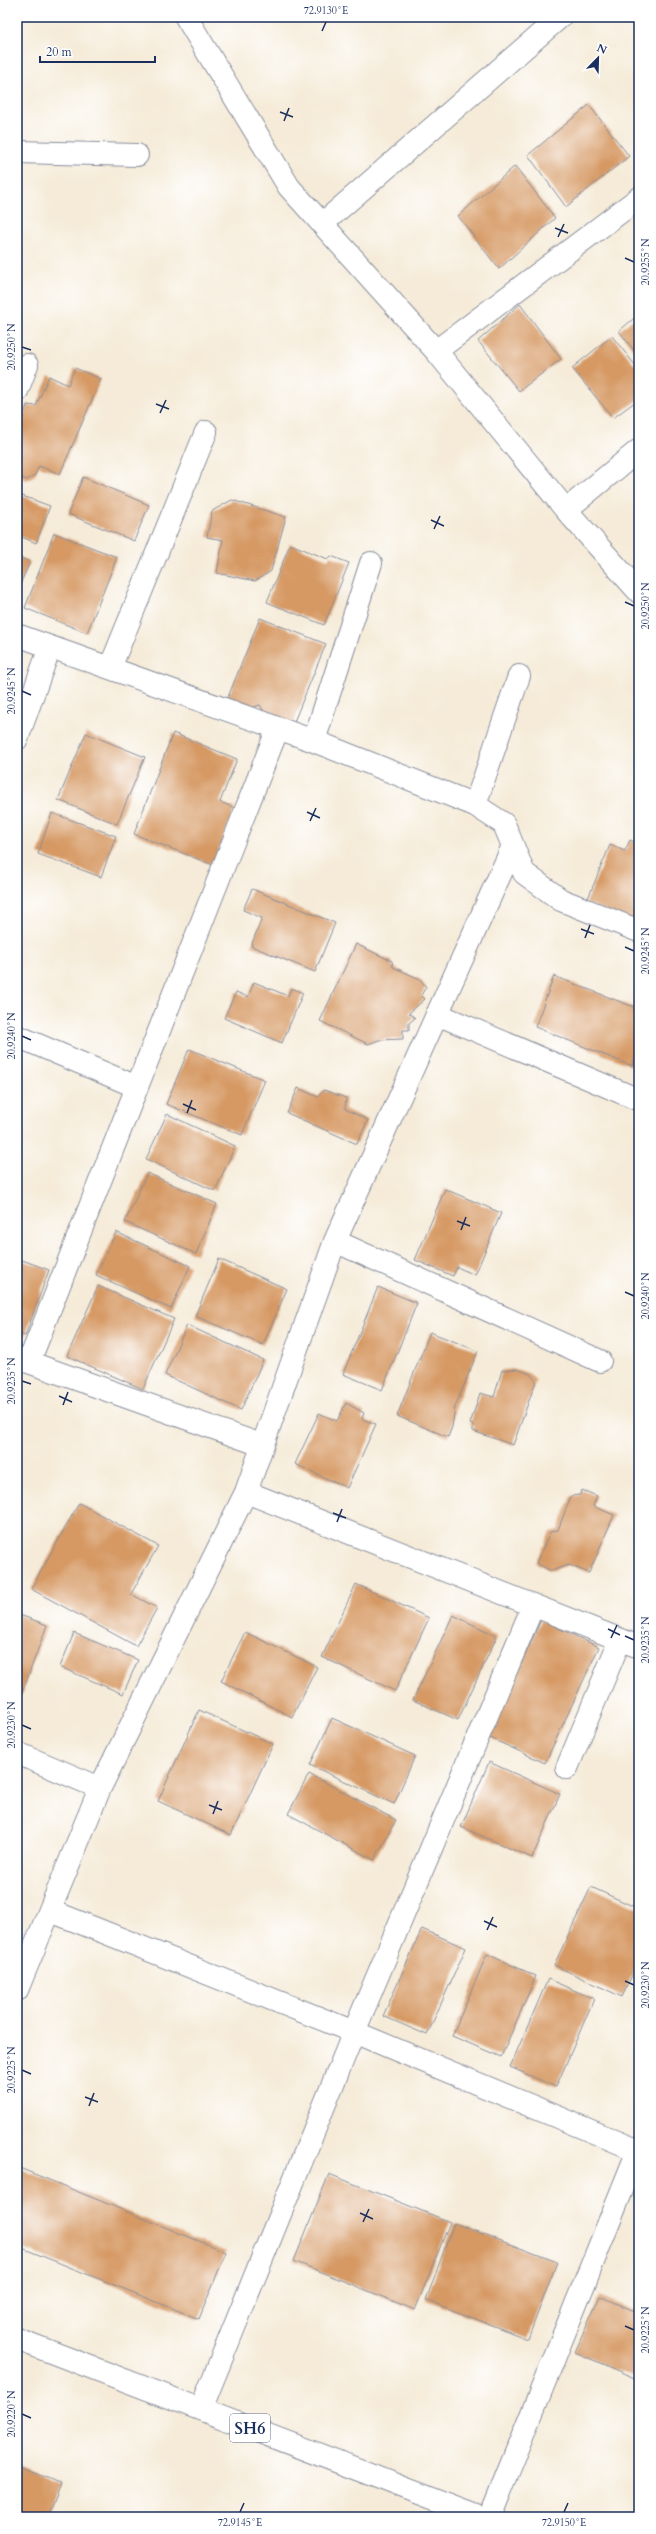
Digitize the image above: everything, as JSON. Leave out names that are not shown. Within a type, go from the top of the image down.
[{"type":"street","points":[[186,17],[290,187],[436,351],[566,510],[639,592]]},
{"type":"street","points":[[322,224],[560,17]]},
{"type":"street","points":[[17,152],[137,155]]},
{"type":"street","points":[[436,351],[639,198]]},
{"type":"street","points":[[17,391],[27,365]]},
{"type":"street","points":[[110,668],[206,432]]},
{"type":"street","points":[[566,510],[639,450]]},
{"type":"street","points":[[314,741],[372,563]]},
{"type":"street","points":[[17,635],[314,741],[475,805],[504,824],[524,873],[561,900],[639,930]]},
{"type":"street","points":[[17,739],[50,647]]},
{"type":"street","points":[[475,805],[519,676]]},
{"type":"street","points":[[261,1445],[23,1360],[137,1087],[278,728]]},
{"type":"street","points":[[17,1990],[51,1911],[100,1788],[246,1492],[261,1445],[335,1240],[512,846]]},
{"type":"street","points":[[437,1014],[639,1100]]},
{"type":"street","points":[[17,1036],[137,1087]]},
{"type":"street","points":[[335,1240],[600,1361]]},
{"type":"street","points":[[246,1492],[630,1644],[566,1768]]},
{"type":"street","points":[[201,2409],[354,2032],[533,1606]]},
{"type":"street","points":[[17,1753],[100,1788]]},
{"type":"street","points":[[51,1911],[354,2032],[639,2150],[490,2517]]},
{"type":"street","name":"SH6","points":[[17,2339],[482,2517]]},
{"type":"building","points":[[627,17],[639,17],[639,31]]},
{"type":"building","points":[[589,105],[629,156],[566,207],[528,155]]},
{"type":"building","points":[[515,166],[555,218],[499,269],[458,216]]},
{"type":"building","points":[[520,304],[561,359],[519,391],[478,341]]},
{"type":"building","points":[[639,314],[639,357],[619,331]]},
{"type":"building","points":[[612,336],[639,370],[639,399],[613,418],[572,368]]},
{"type":"building","points":[[75,368],[101,379],[60,474],[39,466],[35,475],[27,480],[17,476],[17,435],[27,405],[36,406],[49,376],[68,385]]},
{"type":"building","points":[[83,477],[149,505],[134,541],[68,514]]},
{"type":"building","points":[[17,494],[50,506],[36,543],[17,535]]},
{"type":"building","points":[[232,500],[286,517],[271,571],[255,581],[217,573],[223,540],[207,537],[212,511]]},
{"type":"building","points":[[54,533],[117,557],[87,633],[25,608]]},
{"type":"building","points":[[290,544],[328,559],[331,556],[349,563],[324,625],[267,602]]},
{"type":"building","points":[[17,556],[30,562],[17,591]]},
{"type":"building","points":[[260,618],[326,644],[293,724],[269,720],[260,705],[246,710],[226,702]]},
{"type":"building","points":[[86,733],[145,757],[117,824],[58,800]]},
{"type":"building","points":[[173,733],[237,759],[220,802],[235,808],[213,865],[134,834]]},
{"type":"building","points":[[52,813],[116,836],[101,877],[38,854]]},
{"type":"building","points":[[630,840],[639,844],[639,924],[586,903],[610,845],[625,851]]},
{"type":"building","points":[[252,889],[335,923],[315,972],[251,946],[262,918],[243,910]]},
{"type":"building","points":[[356,944],[392,961],[393,967],[420,979],[426,987],[421,995],[425,999],[409,1013],[415,1018],[409,1023],[409,1030],[403,1030],[403,1039],[379,1040],[368,1044],[320,1021]]},
{"type":"building","points":[[554,976],[639,1009],[639,1047],[632,1066],[535,1027]]},
{"type":"building","points":[[254,982],[288,996],[291,988],[303,993],[282,1043],[224,1018],[236,992],[248,997]]},
{"type":"building","points":[[189,1049],[265,1080],[242,1135],[166,1104]]},
{"type":"building","points":[[298,1088],[318,1097],[324,1090],[346,1098],[345,1109],[368,1120],[357,1144],[287,1113]]},
{"type":"building","points":[[167,1114],[235,1146],[215,1191],[146,1159]]},
{"type":"building","points":[[147,1173],[217,1204],[196,1254],[125,1222]]},
{"type":"building","points":[[445,1189],[501,1213],[475,1275],[457,1267],[453,1276],[415,1260]]},
{"type":"building","points":[[116,1232],[190,1266],[171,1309],[96,1275]]},
{"type":"building","points":[[17,1258],[49,1270],[25,1336],[17,1333]]},
{"type":"building","points":[[219,1259],[287,1289],[263,1345],[195,1316]]},
{"type":"building","points":[[98,1286],[174,1319],[143,1389],[67,1356]]},
{"type":"building","points":[[378,1287],[417,1303],[382,1390],[343,1374]]},
{"type":"building","points":[[187,1325],[263,1360],[241,1410],[165,1375]]},
{"type":"building","points":[[430,1332],[478,1351],[455,1407],[452,1427],[448,1437],[397,1416]]},
{"type":"building","points":[[517,1369],[530,1374],[536,1381],[513,1445],[473,1431],[473,1425],[470,1424],[480,1393],[494,1397],[502,1370]]},
{"type":"building","points":[[346,1403],[364,1413],[362,1419],[376,1424],[347,1488],[295,1464],[319,1413],[337,1421]]},
{"type":"building","points":[[582,1490],[597,1496],[593,1506],[614,1515],[589,1573],[569,1565],[551,1571],[536,1563],[550,1532],[558,1530],[571,1496],[580,1495]]},
{"type":"building","points":[[79,1503],[158,1546],[131,1594],[157,1608],[136,1646],[31,1589]]},
{"type":"building","points":[[356,1584],[429,1618],[395,1691],[322,1657]]},
{"type":"building","points":[[17,1614],[47,1625],[17,1706]]},
{"type":"building","points":[[453,1615],[497,1636],[458,1720],[413,1700]]},
{"type":"building","points":[[541,1620],[599,1647],[545,1763],[488,1737]]},
{"type":"building","points":[[245,1632],[317,1667],[292,1717],[221,1681]]},
{"type":"building","points":[[74,1633],[138,1660],[123,1694],[60,1667]]},
{"type":"building","points":[[199,1710],[273,1744],[231,1835],[158,1801]]},
{"type":"building","points":[[332,1718],[415,1756],[394,1804],[310,1765]]},
{"type":"building","points":[[489,1762],[560,1794],[532,1858],[461,1827]]},
{"type":"building","points":[[309,1774],[396,1820],[374,1860],[288,1814]]},
{"type":"building","points":[[591,1887],[639,1909],[639,1960],[622,1997],[554,1965]]},
{"type":"building","points":[[422,1929],[466,1948],[427,2035],[383,2016]]},
{"type":"building","points":[[487,1954],[536,1976],[501,2057],[452,2036]]},
{"type":"building","points":[[548,1979],[594,1999],[556,2087],[510,2067]]},
{"type":"building","points":[[17,2167],[226,2252],[199,2319],[17,2246]]},
{"type":"building","points":[[329,2174],[450,2222],[415,2310],[294,2261]]},
{"type":"building","points":[[454,2223],[557,2262],[528,2339],[426,2300]]},
{"type":"building","points":[[600,2296],[639,2313],[639,2380],[575,2352]]},
{"type":"building","points":[[17,2465],[61,2484],[48,2517],[17,2517]]}]
